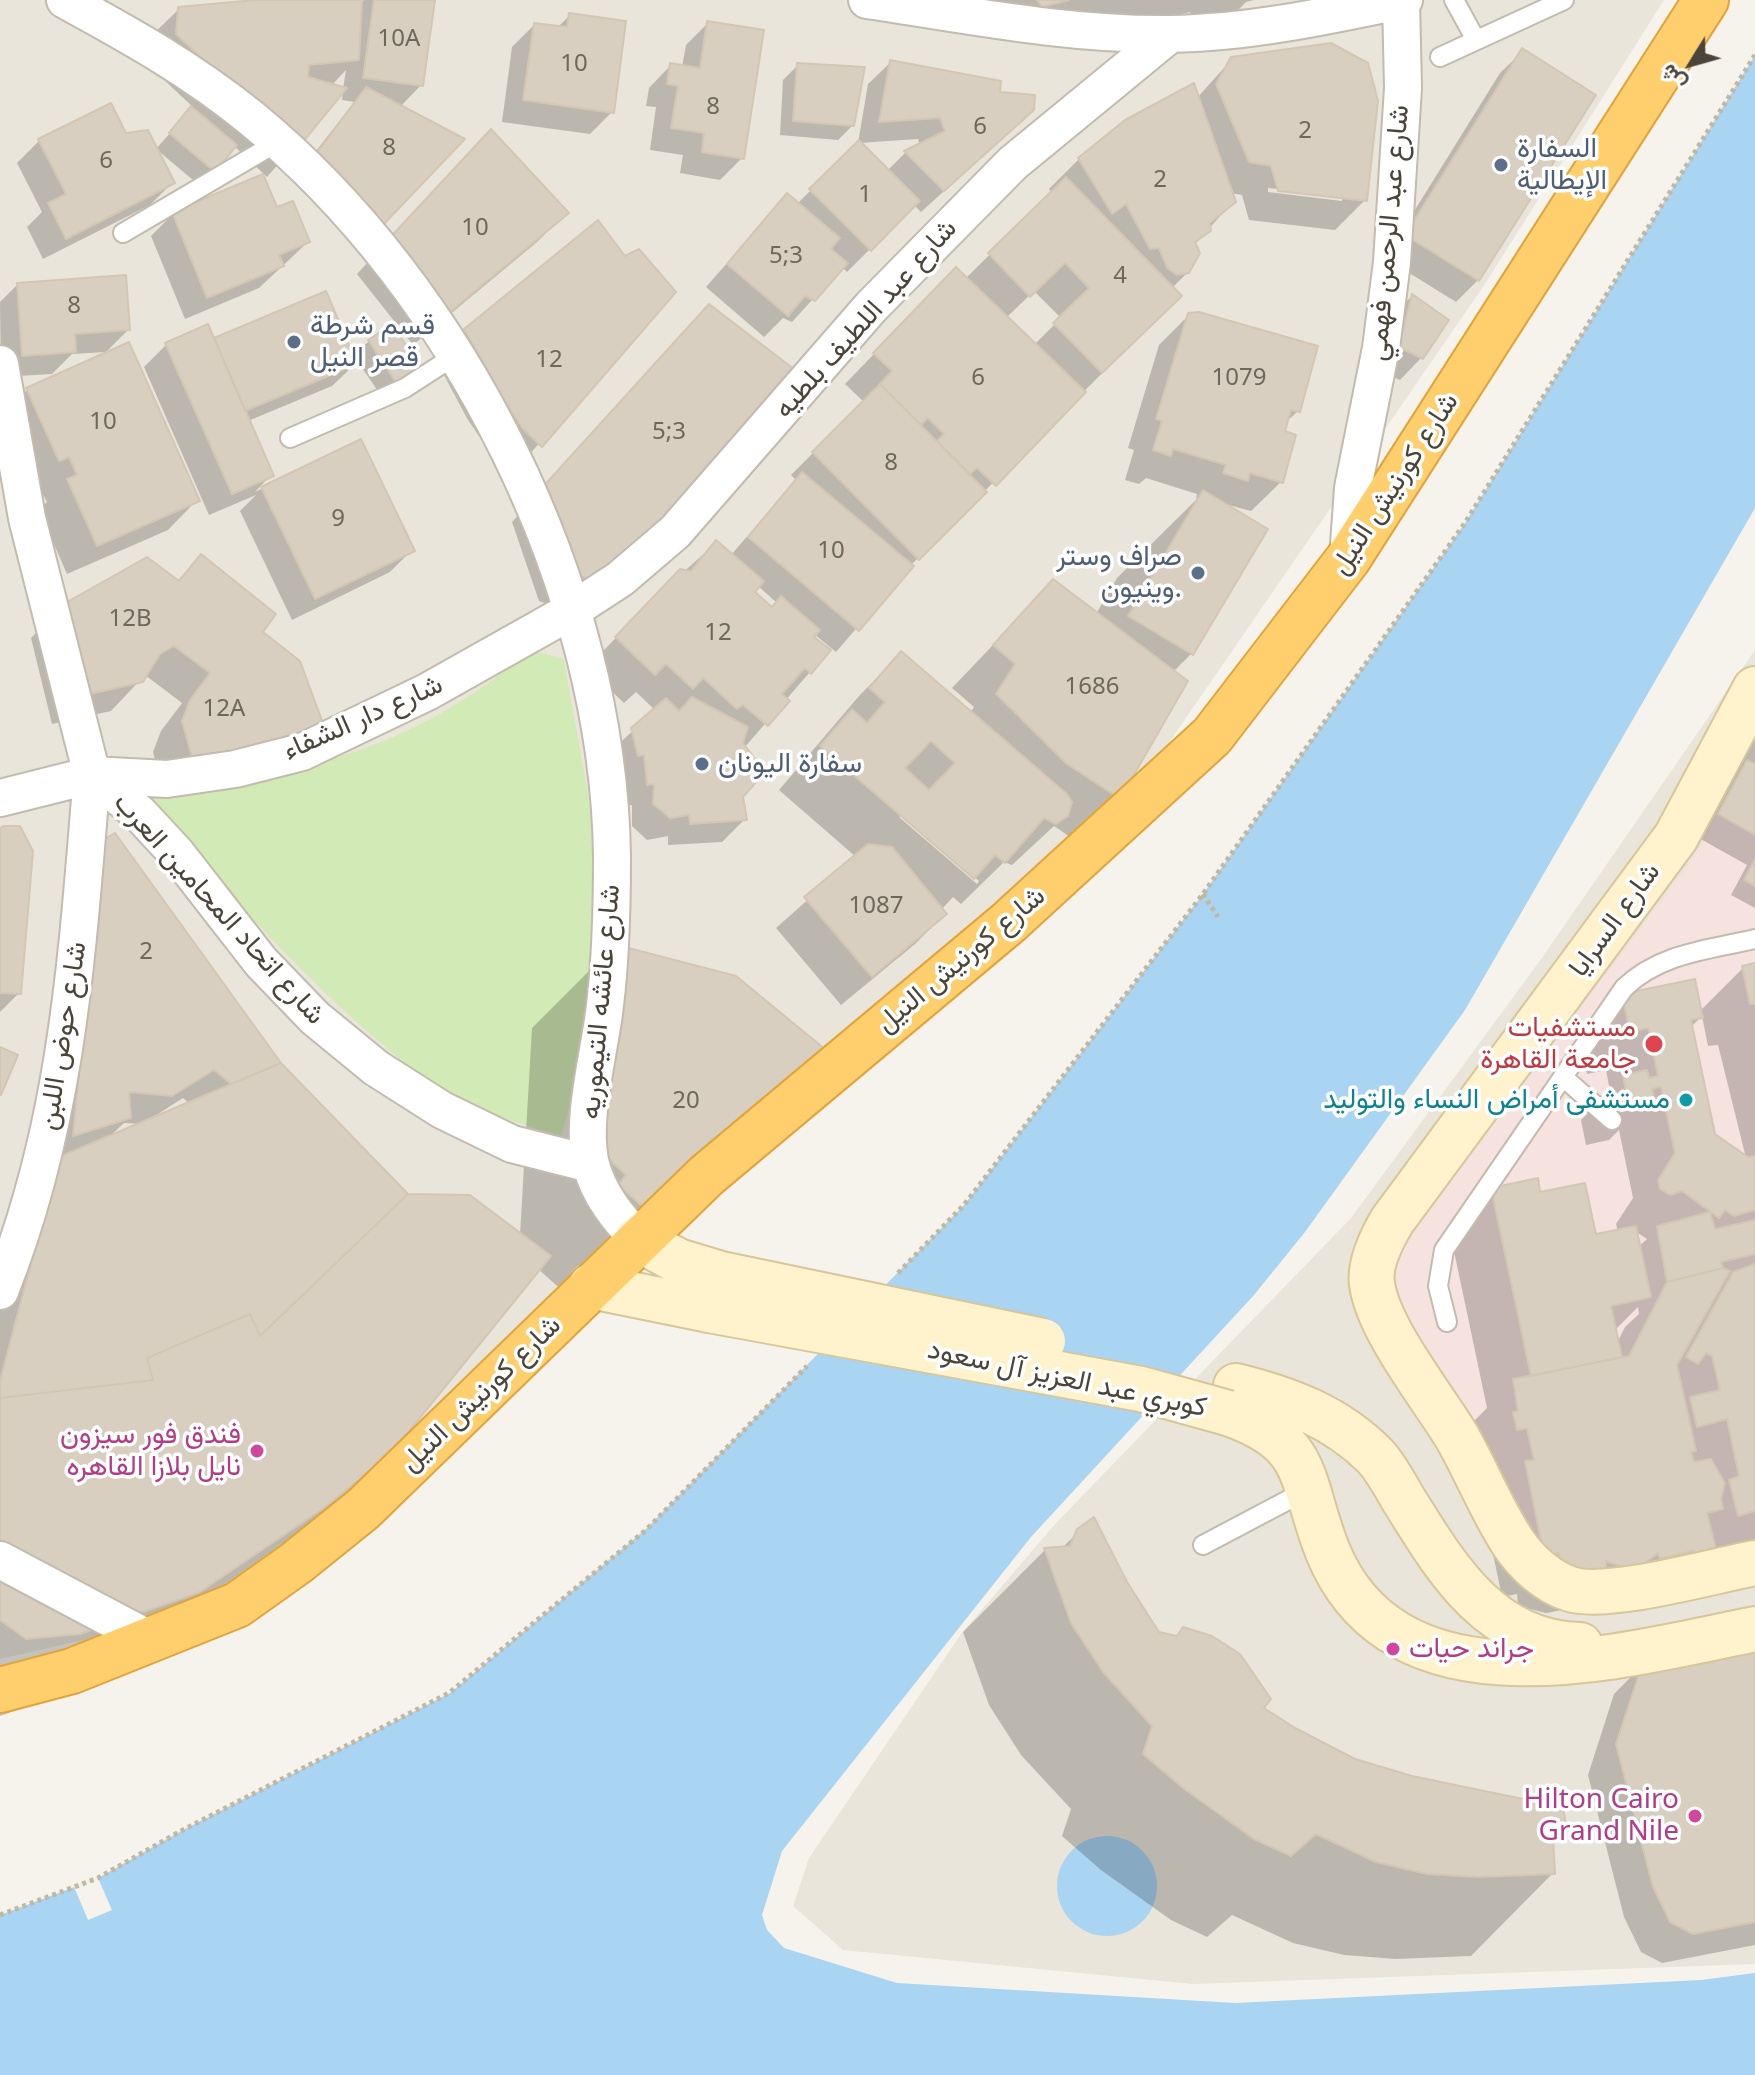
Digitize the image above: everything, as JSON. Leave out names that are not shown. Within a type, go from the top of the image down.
[{"type":"highway","name":"شارع كورنيش النيل","points":[[0,1690],[72,1671],[237,1605],[307,1554],[363,1509],[638,1239],[794,1100],[1008,923],[1212,736],[1348,559],[1706,0]]},
{"type":"main road","name":"شارع السرايا","points":[[1755,689],[1676,837],[1392,1221],[1376,1258],[1371,1280],[1377,1304],[1458,1439],[1515,1545],[1541,1574],[1570,1589],[1597,1594],[1755,1563]]},
{"type":"main road","name":"كوبري عبد العزيز آل سعود","points":[[638,1239],[678,1261],[715,1292]]},
{"type":"main road","name":"كوبري عبد العزيز آل سعود","points":[[591,1286],[715,1292],[1141,1389],[1313,1411],[1358,1441],[1378,1460],[1446,1568],[1488,1612],[1514,1628],[1543,1639],[1573,1645],[1603,1645],[1755,1613]]},
{"type":"main road","name":"كوبري عبد العزيز آل سعود","points":[[1232,1400],[1285,1444],[1300,1465],[1328,1552],[1356,1598],[1398,1634],[1448,1655],[1507,1662],[1572,1662],[1755,1629]]},
{"type":"main road","points":[[1309,1489],[1317,1478],[1338,1462],[1365,1457],[1378,1460]]},
{"type":"main road","points":[[1448,1655],[1469,1650],[1478,1642],[1484,1633],[1488,1612]]},
{"type":"street","name":"شارع عائشه التيموريه","points":[[65,0],[171,57],[254,120],[329,191],[397,269],[456,355],[505,446],[548,542],[596,702],[610,808],[612,860],[606,1001],[590,1116],[591,1164],[602,1192],[617,1217],[638,1239]]},
{"type":"street","points":[[867,0],[1018,23],[1170,34],[1241,29],[1402,0]]},
{"type":"street","name":"شارع عبد الرحمن فهمي","points":[[1348,559],[1353,488],[1381,348],[1392,262],[1402,117],[1402,0]]},
{"type":"street","name":"شارع عبد اللطيف بلطيه","points":[[571,611],[620,579],[675,532],[871,307],[1003,173],[1090,96],[1170,34]]},
{"type":"street","name":"شارع اتحاد المحامين العرب","points":[[0,364],[27,518],[92,775],[140,814],[177,854],[261,962],[315,1018],[376,1068],[442,1110],[512,1144],[591,1164]]},
{"type":"street","name":"شارع دار الشفاء","points":[[0,798],[92,775],[167,779],[235,769],[302,752],[427,692],[571,611]]},
{"type":"street","name":"شارع حوض اللبن","points":[[0,1291],[46,1143],[70,1029],[80,942],[92,775]]},
{"type":"street","points":[[0,1560],[151,1640]]},
{"type":"lane","points":[[1454,0],[1476,40]]},
{"type":"lane","points":[[1440,57],[1564,0]]},
{"type":"lane","points":[[123,233],[276,143]]},
{"type":"lane","points":[[290,438],[405,388],[456,355]]},
{"type":"lane","points":[[1447,1322],[1438,1286],[1444,1250],[1624,988],[1638,975],[1672,957],[1755,939]]},
{"type":"lane","points":[[1563,1077],[1612,1120]]},
{"type":"lane","points":[[1203,1545],[1309,1489]]},
{"type":"path","points":[[887,1284],[964,1205],[1203,894],[1465,523],[1755,55]]},
{"type":"path","points":[[1203,894],[1218,917]]},
{"type":"path","points":[[0,1915],[98,1878],[181,1831],[449,1693],[646,1530],[811,1362]]},
{"type":"shaded area","points":[[0,0],[1664,0],[1485,284],[1128,802],[387,1469],[175,1619],[0,1659]]},
{"type":"shaded area","points":[[1755,650],[1755,1964],[1193,1984],[843,1950],[793,1906],[809,1858],[961,1634],[1056,1523],[1351,1218],[1539,962]]},
{"type":"shaded area","name":"مستشفيات جامعة القاهرة","points":[[1755,746],[1755,1541],[1582,1578],[1517,1536],[1398,1301],[1396,1267],[1408,1236],[1698,852]]},
{"type":"green space","points":[[530,650],[564,659],[586,783],[595,858],[596,928],[590,998],[578,1068],[561,1136],[463,1101],[437,1087],[402,1061],[338,1005],[280,947],[142,793],[322,761],[378,744],[459,703]]},
{"type":"water","points":[[1755,55],[1755,508],[1465,1010],[1305,1232],[1254,1295],[1031,1537],[782,1851],[762,1915],[767,1930],[784,1948],[897,1983],[1235,2003],[1701,1980],[1755,1973],[1755,2075],[0,2075],[0,1915],[98,1878],[181,1831],[450,1693],[646,1529],[964,1205],[1203,894],[1465,523]]},
{"type":"water","points":[[1107,1836],[1126,1840],[1142,1851],[1153,1867],[1157,1886],[1153,1905],[1142,1921],[1126,1932],[1107,1936],[1088,1932],[1072,1921],[1061,1905],[1057,1886],[1061,1867],[1072,1851],[1088,1840]]},
{"type":"pier","points":[[98,1878],[112,1910],[88,1920],[74,1887]]},
{"type":"building","points":[[255,0],[362,0],[359,60],[309,65],[308,77],[347,88],[297,149],[176,34],[178,7]]},
{"type":"building","points":[[374,0],[435,0],[423,86],[363,78]]},
{"type":"building","points":[[1037,0],[1069,0],[1042,7]]},
{"type":"building","points":[[569,13],[626,21],[614,113],[523,100],[534,23],[567,27]]},
{"type":"building","points":[[707,21],[764,30],[744,159],[702,152],[704,133],[671,128],[678,86],[667,84],[670,63],[700,68]]},
{"type":"building","points":[[1331,43],[1368,63],[1378,101],[1367,201],[1278,191],[1271,166],[1249,162],[1216,84],[1231,57]]},
{"type":"building","name":"السفارة الإيطالية","points":[[1522,48],[1596,95],[1479,281],[1405,235]]},
{"type":"building","points":[[890,60],[1001,81],[1000,92],[1035,95],[1034,110],[944,191],[904,151],[945,131],[940,118],[879,122]]},
{"type":"building","points":[[797,63],[865,67],[854,126],[793,121]]},
{"type":"building","points":[[1194,83],[1236,202],[1210,223],[1211,231],[1195,242],[1200,253],[1189,273],[1177,275],[1167,268],[1159,248],[1150,249],[1126,204],[1112,214],[1078,158],[1125,120]]},
{"type":"building","points":[[366,87],[465,139],[382,226],[314,157]]},
{"type":"building","points":[[111,103],[126,133],[148,130],[175,183],[66,239],[48,203],[66,194],[38,139]]},
{"type":"building","points":[[191,106],[237,145],[215,172],[169,133]]},
{"type":"building","points":[[491,129],[569,213],[444,317],[385,243]]},
{"type":"building","points":[[859,140],[920,201],[871,251],[809,189]]},
{"type":"building","points":[[263,174],[277,207],[293,201],[310,242],[279,255],[284,266],[207,298],[172,212]]},
{"type":"building","points":[[1066,177],[1182,296],[1102,373],[1053,323],[1089,288],[1065,263],[1030,297],[988,253]]},
{"type":"building","points":[[787,193],[840,238],[831,249],[848,263],[815,301],[805,296],[788,316],[727,264]]},
{"type":"building","points":[[598,220],[625,256],[639,249],[676,292],[542,447],[523,429],[497,390],[464,329]]},
{"type":"building","points":[[956,267],[1086,392],[996,486],[977,468],[970,474],[937,441],[944,434],[928,418],[921,425],[880,384],[892,371],[873,353]]},
{"type":"building","points":[[126,275],[130,330],[75,334],[76,352],[22,356],[17,283]]},
{"type":"building","points":[[326,291],[357,364],[245,411],[214,338]]},
{"type":"building","points":[[1412,294],[1449,320],[1423,359],[1399,347]]},
{"type":"building","points":[[709,304],[799,373],[623,564],[588,579],[568,572],[540,490]]},
{"type":"building","points":[[1199,312],[1318,346],[1300,412],[1291,410],[1285,431],[1296,435],[1283,483],[1250,473],[1248,481],[1223,473],[1226,465],[1173,449],[1171,456],[1153,450],[1162,421],[1156,419],[1188,313]]},
{"type":"building","points":[[208,324],[274,476],[232,494],[165,343]]},
{"type":"building","points":[[392,324],[421,368],[397,384],[368,340]]},
{"type":"building","points":[[129,342],[200,501],[97,546],[67,479],[77,475],[69,457],[59,461],[26,388]]},
{"type":"building","points":[[880,384],[987,492],[919,560],[812,452]]},
{"type":"building","points":[[361,439],[415,551],[315,599],[261,487]]},
{"type":"building","points":[[802,472],[914,566],[859,631],[748,537]]},
{"type":"building","name":"صراف وستر وينيون.","points":[[1203,490],[1268,529],[1193,655],[1128,616]]},
{"type":"building","points":[[716,540],[764,581],[755,592],[772,607],[781,596],[820,630],[814,637],[831,650],[811,674],[805,668],[782,694],[790,701],[768,726],[743,705],[737,709],[703,678],[693,689],[666,664],[655,675],[615,637],[680,569],[691,571]]},
{"type":"building","points":[[201,554],[276,614],[263,632],[300,661],[324,726],[194,764],[182,721],[190,700],[210,673],[174,646],[160,654],[143,682],[81,696],[60,606],[147,557],[179,581]]},
{"type":"building","points":[[1053,579],[1188,681],[1120,799],[1067,764],[996,694],[1015,664],[993,645]]},
{"type":"building","points":[[901,651],[1067,794],[1072,802],[1068,816],[1056,824],[1044,818],[1005,863],[995,855],[974,879],[820,746],[852,709],[867,723],[885,702],[869,688]],"holes":[[[931,741],[955,763],[929,790],[905,768]]]},
{"type":"building","name":"سفارة اليونان","points":[[692,697],[748,727],[743,743],[765,772],[743,797],[747,820],[690,824],[689,815],[670,818],[653,804],[654,784],[647,785],[644,755],[638,756],[631,728],[666,698],[679,711]]},
{"type":"building","points":[[1747,760],[1755,764],[1755,835],[1718,814]]},
{"type":"building","points":[[20,826],[33,851],[21,994],[0,993],[0,828]]},
{"type":"building","points":[[115,833],[281,1063],[231,1084],[214,1070],[172,1096],[129,1092],[131,1118],[73,1136],[101,841]]},
{"type":"building","points":[[868,844],[892,847],[947,914],[872,977],[804,897]]},
{"type":"building","points":[[1755,859],[1755,886],[1744,880]]},
{"type":"building","points":[[613,944],[736,976],[826,1050],[656,1218],[618,1185],[626,1175],[601,1152]]},
{"type":"building","points":[[1755,963],[1755,1004],[1750,1004],[1742,966]]},
{"type":"building","name":"مستشفى أمراض النساء والتوليد","points":[[1695,979],[1703,1018],[1691,1020],[1715,1134],[1748,1157],[1755,1156],[1755,1210],[1734,1216],[1725,1210],[1719,1218],[1682,1191],[1670,1195],[1660,1189],[1658,1180],[1675,1153],[1661,1087],[1652,1089],[1654,1098],[1628,1103],[1623,1075],[1647,1070],[1649,1078],[1658,1076],[1648,1028],[1630,1032],[1622,994]]},
{"type":"building","points":[[0,1047],[18,1055],[1,1095],[0,1094]]},
{"type":"building","points":[[281,1063],[408,1194],[260,1336],[250,1314],[147,1358],[153,1380],[0,1398],[0,1381],[59,1157]]},
{"type":"building","points":[[1538,1178],[1540,1192],[1585,1183],[1596,1234],[1636,1226],[1651,1297],[1611,1306],[1622,1357],[1531,1376],[1491,1188]]},
{"type":"building","points":[[408,1194],[470,1195],[551,1256],[389,1456],[321,1510],[200,1592],[80,1634],[26,1639],[0,1620],[0,1398],[153,1380],[147,1358],[250,1314],[260,1336]]},
{"type":"building","points":[[1710,1212],[1715,1229],[1755,1220],[1755,1254],[1721,1262],[1723,1268],[1667,1282],[1657,1226]]},
{"type":"building","points":[[1755,1264],[1755,1511],[1738,1516],[1729,1480],[1739,1476],[1727,1419],[1697,1427],[1690,1397],[1720,1390],[1712,1356],[1706,1353],[1698,1364],[1686,1357],[1733,1272]]},
{"type":"building","points":[[1723,1268],[1730,1271],[1677,1365],[1696,1451],[1691,1452],[1694,1462],[1711,1459],[1725,1483],[1721,1499],[1723,1509],[1707,1513],[1716,1549],[1694,1556],[1693,1551],[1660,1559],[1658,1553],[1643,1565],[1624,1568],[1606,1561],[1606,1568],[1589,1571],[1560,1564],[1559,1553],[1544,1556],[1525,1461],[1534,1460],[1527,1428],[1517,1430],[1513,1412],[1518,1411],[1513,1379],[1629,1356],[1667,1282]]},
{"type":"building","points":[[1094,1517],[1127,1582],[1159,1632],[1177,1636],[1183,1627],[1212,1636],[1240,1654],[1271,1699],[1264,1708],[1295,1728],[1355,1759],[1412,1776],[1523,1799],[1562,1799],[1566,1826],[1553,1835],[1555,1874],[1479,1877],[1427,1874],[1376,1862],[1316,1834],[1291,1856],[1254,1839],[1183,1788],[1143,1754],[1152,1726],[1103,1672],[1071,1623],[1044,1548],[1070,1546],[1077,1529]]},
{"type":"building","name":"Hilton Cairo Grand Nile","points":[[1755,1641],[1755,1922],[1693,1934],[1670,1922],[1653,1887],[1616,1744],[1643,1662]]},
{"type":"place","name":"السفارة الإيطالية","points":[[1501,165]]},
{"type":"place","name":"قسم شرطة قصر النيل","points":[[294,342]]},
{"type":"place","name":"صراف وستر وينيون.","points":[[1198,573]]},
{"type":"place","name":"سفارة اليونان","points":[[702,764]]},
{"type":"place","name":"مستشفيات جامعة القاهرة","points":[[1654,1044]]},
{"type":"place","name":"مستشفى أمراض النساء والتوليد","points":[[1686,1100]]},
{"type":"place","name":"فندق فور سيزون نايل بلازا القاهره","points":[[257,1451]]},
{"type":"place","name":"جراند حيات","points":[[1393,1649]]},
{"type":"place","name":"Hilton Cairo Grand Nile","points":[[1695,1816]]}]
